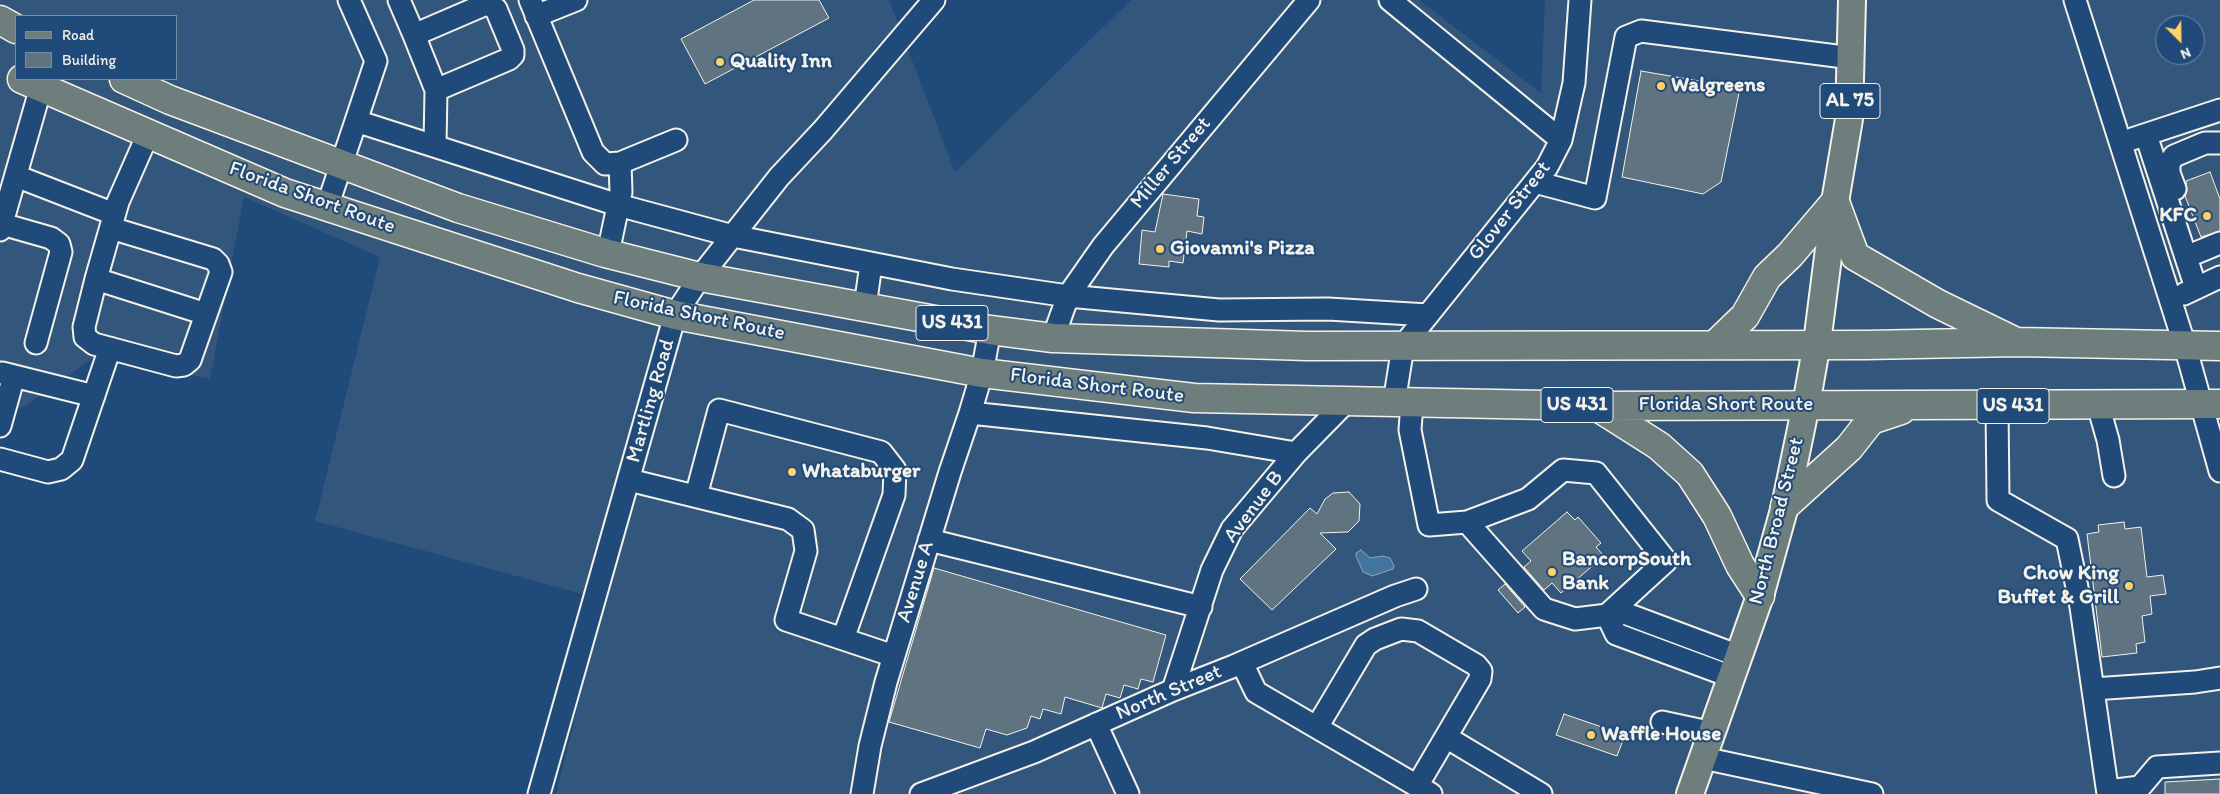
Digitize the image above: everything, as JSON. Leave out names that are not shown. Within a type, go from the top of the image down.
[{"type":"highway","points":[[0,20],[15,28]]},
{"type":"highway","points":[[0,69],[15,76]]},
{"type":"highway","name":"Florida Short Route","points":[[126,80],[170,100],[458,208],[608,253],[700,277],[990,330],[1053,338],[1307,346],[1818,343],[1866,345],[2017,342],[2220,346]]},
{"type":"highway","name":"Florida Short Route","points":[[31,83],[285,193],[578,288],[675,315],[982,373],[1194,398],[1596,406],[2210,404]]},
{"type":"highway","points":[[1715,345],[1745,316],[1767,277],[1790,255],[1835,202],[1855,256],[1938,304],[2017,342]]},
{"type":"highway","points":[[1596,406],[1659,446],[1690,474],[1716,516],[1740,565],[1760,596]]},
{"type":"highway","points":[[1785,506],[1849,448],[1871,420],[1911,406]]},
{"type":"main road","name":"North Broad Street","points":[[1690,794],[1760,596],[1785,506],[1806,405],[1818,343],[1835,202],[1850,119],[1852,0]]},
{"type":"street","points":[[327,207],[376,61],[350,0]]},
{"type":"street","points":[[400,0],[436,90],[435,146]]},
{"type":"street","points":[[576,0],[533,8],[593,152],[605,164],[620,163],[676,140]]},
{"type":"street","name":"Martling Road","points":[[539,794],[675,315],[700,277],[779,177],[823,130],[934,0]]},
{"type":"street","name":"Miller Street","points":[[1053,338],[1068,296],[1130,212],[1309,0]]},
{"type":"street","points":[[1390,0],[1561,140]]},
{"type":"street","name":"Glover Street","points":[[1402,346],[1547,167],[1561,140],[1574,83],[1580,0]]},
{"type":"street","points":[[2075,0],[2185,346],[2210,404],[2220,470]]},
{"type":"street","points":[[414,35],[486,4],[496,9],[513,50],[509,59],[436,90]]},
{"type":"street","points":[[1535,182],[1595,198],[1626,37],[1641,31],[1852,58]]},
{"type":"street","points":[[31,83],[16,176],[1,227],[51,238],[59,244],[61,252],[36,342]]},
{"type":"street","points":[[2121,143],[2220,110]]},
{"type":"street","points":[[356,121],[618,205],[733,236],[952,280],[1068,296],[1219,310],[1328,309],[1428,315]]},
{"type":"street","points":[[16,176],[112,221],[213,259],[221,272],[190,360],[184,365],[176,366],[94,344],[85,337],[84,327],[112,221],[148,134]]},
{"type":"street","points":[[2146,134],[2192,255]]},
{"type":"street","points":[[2196,288],[2192,255],[2169,173],[2169,163],[2174,156],[2205,143],[2220,143]]},
{"type":"street","points":[[608,253],[621,192],[620,163]]},
{"type":"street","points":[[2192,255],[2220,243]]},
{"type":"street","points":[[864,307],[870,264]]},
{"type":"street","points":[[2171,301],[2220,277]]},
{"type":"street","points":[[96,279],[206,314]]},
{"type":"street","name":"Avenue A","points":[[862,794],[870,746],[894,656],[982,373],[990,330]]},
{"type":"street","points":[[1402,346],[1403,403],[1429,525],[1467,522],[1528,499],[1563,470],[1596,473],[1666,562],[1607,615]]},
{"type":"street","points":[[0,459],[48,472],[60,469],[72,460],[110,348]]},
{"type":"street","points":[[0,426],[7,374],[94,396]]},
{"type":"street","name":"Avenue B","points":[[1173,690],[1212,570],[1232,529],[1296,453],[1347,401]]},
{"type":"street","points":[[2098,405],[2108,440],[2114,476]]},
{"type":"street","points":[[1997,406],[1998,500],[2067,539],[2081,607],[2108,792],[2143,791],[2157,767],[2220,763]]},
{"type":"street","points":[[696,496],[719,410],[880,452],[895,470],[894,494],[843,639]]},
{"type":"street","points":[[970,413],[1207,438],[1296,453]]},
{"type":"street","points":[[629,480],[788,520],[803,530],[806,551],[786,620],[894,656]]},
{"type":"street","points":[[1467,522],[1544,609],[1575,619],[1624,613],[1736,666]]},
{"type":"street","points":[[930,540],[1201,607]]},
{"type":"street","name":"North Street","points":[[921,794],[1034,752],[1173,690],[1242,663],[1395,596],[1416,589]]},
{"type":"street","points":[[1242,663],[1256,692],[1424,790],[1446,737],[1480,679],[1481,671],[1476,665],[1418,631],[1401,629],[1375,639],[1366,645],[1317,727]]},
{"type":"street","points":[[2093,689],[2195,682],[2220,678]]},
{"type":"street","points":[[1662,722],[1712,733]]},
{"type":"street","points":[[1096,724],[1128,794]]},
{"type":"street","points":[[1446,737],[1541,794]]},
{"type":"street","points":[[1703,758],[1872,794]]},
{"type":"shaded area","points":[[0,0],[889,0],[955,172],[1131,0],[1419,0],[1541,93],[1545,0],[2220,0],[2220,794],[556,794],[604,600],[315,521],[380,257],[244,197],[210,379],[95,357],[25,406],[0,414]]},
{"type":"shaded area","points":[[1361,550],[1370,558],[1383,556],[1390,558],[1394,566],[1393,569],[1372,576],[1363,572],[1356,556],[1356,553]]},
{"type":"building","name":"Quality Inn","points":[[754,0],[819,0],[829,18],[705,84],[681,39]]},
{"type":"building","name":"Walgreens","points":[[1641,71],[1740,88],[1721,182],[1703,194],[1622,177]]},
{"type":"building","name":"KFC","points":[[2210,172],[2220,199],[2220,231],[2201,237],[2185,196],[2187,191],[2186,181]]},
{"type":"building","points":[[1163,194],[1199,199],[1197,216],[1204,217],[1202,234],[1187,231],[1183,263],[1169,261],[1169,267],[1139,264],[1142,230],[1155,232]]},
{"type":"building","points":[[1349,492],[1360,504],[1359,521],[1348,532],[1320,533],[1336,549],[1272,610],[1240,579],[1310,508],[1317,514],[1325,499],[1333,493]]},
{"type":"building","name":"BancorpSouth Bank","points":[[1567,512],[1575,520],[1578,517],[1601,543],[1596,547],[1604,556],[1561,593],[1552,583],[1544,590],[1524,567],[1531,561],[1522,551]]},
{"type":"building","name":"Chow King Buffet & Grill","points":[[2124,522],[2125,529],[2141,527],[2147,577],[2163,575],[2166,594],[2150,596],[2152,614],[2142,616],[2145,642],[2136,644],[2137,653],[2102,657],[2087,534],[2099,532],[2098,525]]},
{"type":"building","points":[[934,568],[1166,635],[1153,682],[1141,679],[1138,689],[1124,685],[1120,698],[1106,694],[1102,708],[1065,697],[1061,714],[1043,709],[1040,719],[1031,716],[1027,728],[1007,735],[986,729],[980,748],[889,722]]},
{"type":"building","points":[[1505,584],[1525,607],[1518,613],[1498,590]]},
{"type":"building","name":"Waffle House","points":[[1564,714],[1625,735],[1617,756],[1556,735]]},
{"type":"building","points":[[2220,779],[2220,794],[2165,794],[2165,782]]},
{"type":"place","name":"Quality Inn","points":[[720,62]]},
{"type":"place","name":"Walgreens","points":[[1661,86]]},
{"type":"place","name":"KFC","points":[[2207,216]]},
{"type":"place","name":"Giovanni's Pizza","points":[[1160,249]]},
{"type":"place","name":"Whataburger","points":[[792,472]]},
{"type":"place","name":"BancorpSouth Bank","points":[[1552,572]]},
{"type":"place","name":"Chow King Buffet & Grill","points":[[2129,586]]},
{"type":"place","name":"Waffle House","points":[[1591,735]]}]
